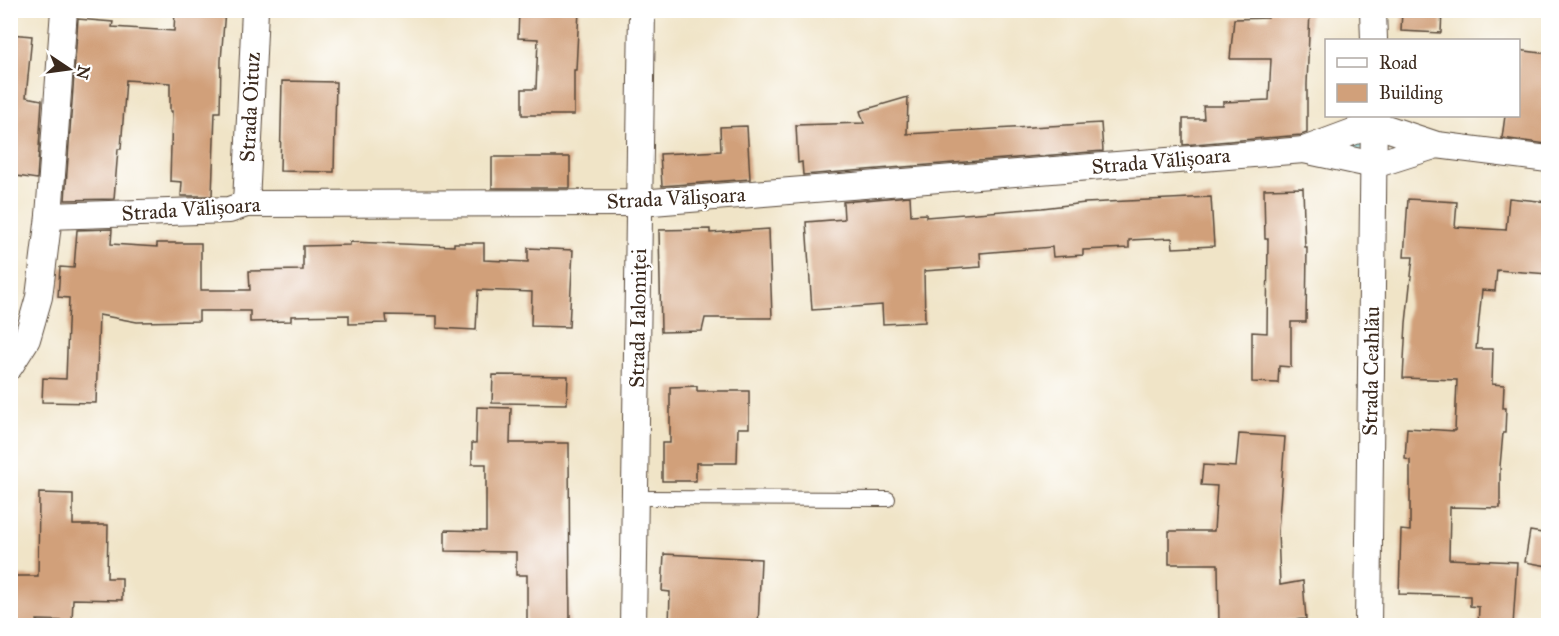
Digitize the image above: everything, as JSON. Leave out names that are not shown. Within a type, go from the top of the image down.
[{"type":"street","points":[[10,366],[27,339],[39,297],[49,216],[64,10]]},
{"type":"street","name":"Strada Oituz","points":[[246,204],[255,10]]},
{"type":"street","name":"Strada Ialomiței","points":[[633,626],[642,10]]},
{"type":"street","points":[[1373,10],[1374,39]]},
{"type":"street","name":"Strada Vălișoara","points":[[1304,150],[1374,123],[1437,145],[1548,159]]},
{"type":"street","name":"Strada Ceahlău","points":[[1368,626],[1374,123]]},
{"type":"street","name":"Strada Vălișoara","points":[[49,216],[229,210],[246,204],[640,203],[1304,150],[1374,162],[1437,145]]},
{"type":"lane","points":[[635,498],[888,499]]},
{"type":"building","points":[[175,10],[225,10],[220,112],[215,112],[212,196],[181,196],[182,182],[170,181],[172,111],[170,111],[170,83],[126,80],[121,149],[118,149],[114,199],[65,200],[78,19],[113,22],[112,27],[174,31]]},
{"type":"building","points":[[519,10],[579,10],[576,70],[574,70],[574,115],[522,115],[522,89],[536,89],[538,39],[518,38]]},
{"type":"building","points":[[1269,10],[1310,10],[1307,133],[1183,145],[1183,119],[1204,119],[1203,106],[1223,106],[1223,102],[1269,100],[1271,59],[1230,59],[1234,19],[1268,18]]},
{"type":"building","points":[[1402,10],[1442,10],[1441,33],[1401,31]]},
{"type":"building","points":[[10,34],[32,36],[26,97],[42,100],[37,179],[10,175]]},
{"type":"building","points":[[1520,50],[1548,54],[1547,144],[1502,138],[1505,117],[1520,117]]},
{"type":"building","points":[[282,81],[336,82],[334,172],[280,171]]},
{"type":"building","points":[[908,97],[907,134],[1101,123],[1103,151],[803,175],[802,162],[798,163],[796,125],[864,123],[860,111]]},
{"type":"building","points":[[747,126],[750,179],[662,186],[660,154],[721,151],[720,127]]},
{"type":"building","points":[[492,157],[570,157],[570,188],[492,188]]},
{"type":"building","points":[[1303,188],[1305,247],[1307,247],[1306,322],[1291,322],[1291,367],[1279,366],[1278,383],[1252,382],[1252,332],[1267,333],[1268,239],[1265,239],[1264,189]]},
{"type":"building","points":[[910,196],[911,215],[926,214],[926,217],[1085,203],[1211,197],[1214,246],[1173,248],[1172,238],[1129,240],[1129,248],[1083,250],[1083,255],[1053,257],[1052,247],[980,253],[981,267],[924,271],[925,322],[883,324],[882,305],[812,310],[806,222],[844,219],[843,202]]},
{"type":"building","points":[[1509,198],[1548,202],[1548,274],[1497,270],[1495,291],[1482,290],[1476,349],[1493,349],[1492,384],[1504,385],[1503,408],[1506,408],[1500,466],[1500,508],[1450,507],[1449,559],[1517,562],[1513,626],[1478,626],[1479,607],[1470,606],[1470,596],[1399,594],[1401,530],[1410,531],[1410,460],[1405,459],[1407,428],[1455,431],[1457,380],[1403,378],[1413,257],[1404,257],[1408,199],[1457,202],[1455,227],[1506,230]]},
{"type":"building","points":[[112,229],[111,244],[157,247],[157,243],[201,243],[201,290],[250,290],[249,271],[303,270],[303,246],[350,245],[350,242],[454,246],[454,243],[484,243],[484,260],[528,262],[528,248],[573,250],[569,327],[531,326],[532,292],[478,290],[476,330],[437,328],[437,316],[386,315],[387,323],[349,324],[349,315],[291,316],[291,321],[250,322],[250,311],[199,311],[199,321],[137,322],[99,315],[96,403],[42,402],[43,378],[66,379],[69,298],[58,297],[60,267],[74,268],[77,230]]},
{"type":"building","points":[[710,229],[710,233],[769,229],[772,318],[705,318],[702,331],[661,332],[659,230]]},
{"type":"building","points":[[493,375],[568,376],[567,404],[492,403]]},
{"type":"building","points":[[697,386],[697,391],[749,391],[749,428],[738,428],[737,463],[696,463],[696,481],[662,481],[662,443],[670,443],[670,387]]},
{"type":"building","points":[[477,407],[511,408],[510,443],[569,443],[570,626],[527,626],[527,575],[516,575],[516,552],[445,551],[445,530],[486,531],[486,464],[472,464],[472,443],[476,443]]},
{"type":"building","points":[[1239,434],[1285,437],[1278,531],[1280,585],[1303,581],[1306,619],[1219,624],[1218,564],[1169,564],[1169,531],[1214,531],[1217,486],[1201,485],[1203,465],[1236,467]]},
{"type":"building","points":[[39,493],[73,494],[73,525],[108,525],[107,578],[122,578],[122,600],[73,599],[72,621],[37,620],[37,626],[14,626],[14,622],[10,622],[10,576],[38,576]]},
{"type":"building","points":[[1530,531],[1548,534],[1548,566],[1525,562]]},
{"type":"building","points":[[664,554],[761,559],[758,626],[669,626],[670,592],[662,591]]},
{"type":"waterway","points":[[1342,146],[1407,144]]}]
